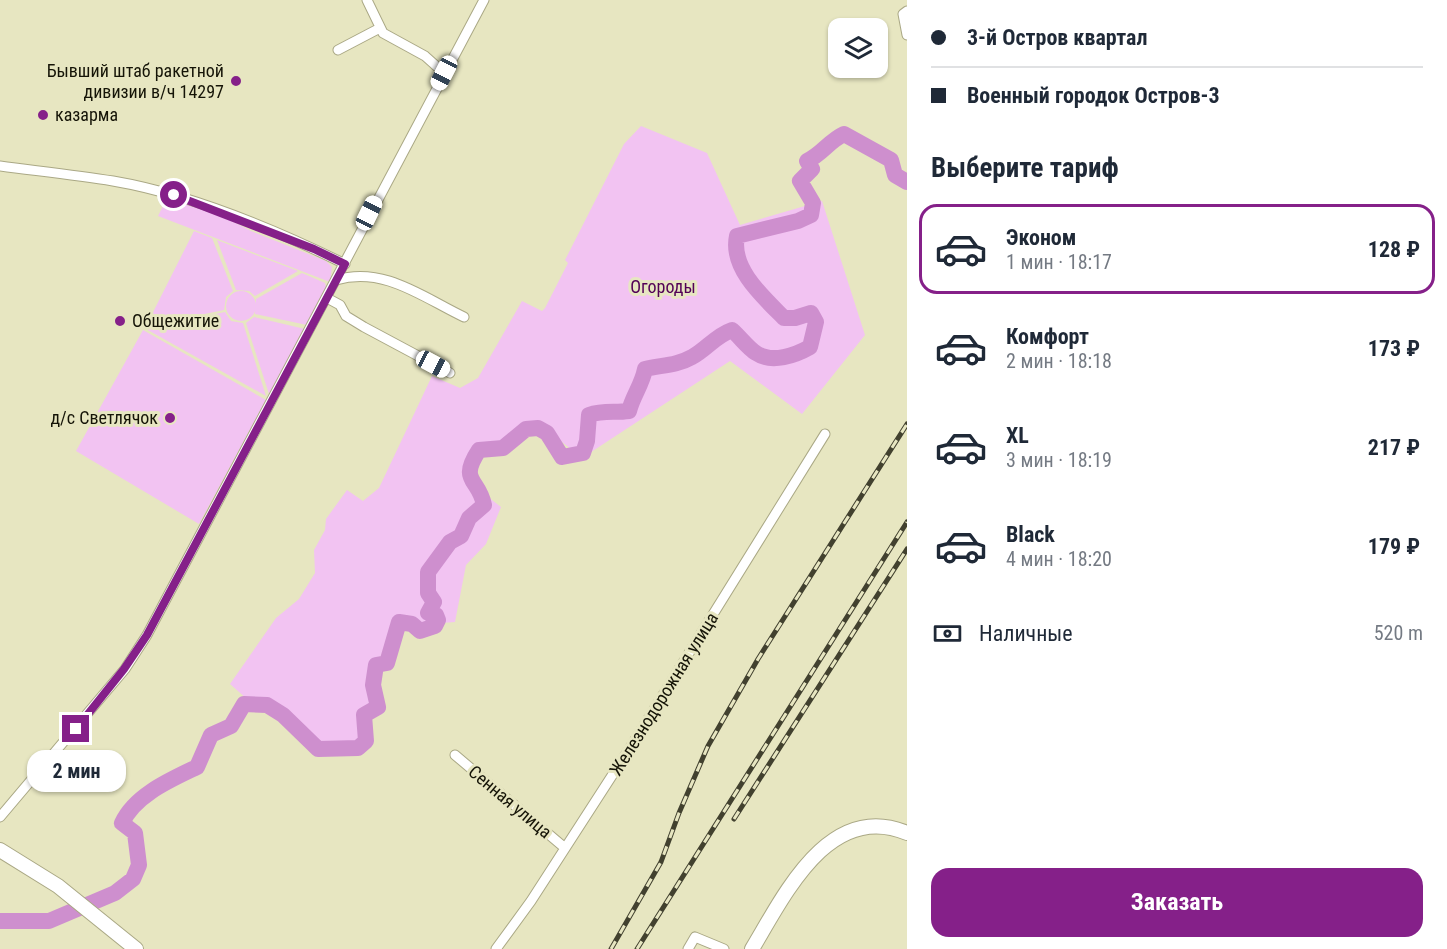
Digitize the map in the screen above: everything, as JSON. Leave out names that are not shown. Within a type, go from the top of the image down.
[{"type":"main road","points":[[752,949],[786,893],[817,853],[833,840],[865,826],[885,827],[907,833]]},
{"type":"main road","points":[[0,850],[58,886],[136,949]]},
{"type":"street","points":[[367,0],[383,33],[425,56],[444,73]]},
{"type":"street","points":[[0,817],[124,669],[147,635],[484,0]]},
{"type":"street","points":[[907,11],[903,14],[907,35]]},
{"type":"street","points":[[338,50],[380,28]]},
{"type":"street","points":[[0,166],[114,181],[174,195],[314,249],[345,264]]},
{"type":"street","points":[[336,280],[352,275],[390,279],[464,317]]},
{"type":"street","points":[[327,298],[340,305],[345,316],[450,373]]},
{"type":"street","name":"Железнодорожная улица","points":[[495,949],[565,848],[697,642],[825,434]]},
{"type":"street","name":"Сенная улица","points":[[455,755],[565,848]]},
{"type":"street","points":[[688,949],[695,937],[724,949]]},
{"type":"green space","name":"Огороды","points":[[641,126],[707,153],[740,225],[822,201],[865,335],[802,414],[730,361],[582,458],[541,425],[525,425],[503,442],[473,448],[464,467],[465,479],[501,507],[486,544],[466,565],[455,622],[428,624],[394,617],[381,656],[370,664],[372,705],[362,712],[360,740],[355,745],[328,747],[317,743],[279,707],[247,699],[230,684],[276,618],[299,599],[315,573],[314,550],[325,530],[326,519],[347,490],[363,501],[379,488],[432,376],[460,388],[478,378],[522,301],[542,311],[545,308],[568,263],[565,260],[624,144]]},
{"type":"green space","points":[[166,200],[203,206],[251,231],[326,261],[332,267],[330,282],[158,216]]},
{"type":"green space","points":[[194,231],[212,238],[233,291],[226,297],[224,310],[146,326]]},
{"type":"green space","points":[[217,240],[298,271],[255,296],[249,291],[236,290]]},
{"type":"green space","points":[[302,273],[325,283],[326,287],[307,325],[255,314],[256,299]]},
{"type":"green space","points":[[241,291],[247,292],[255,300],[255,312],[247,320],[241,321],[235,320],[227,312],[226,306],[227,300],[235,292]]},
{"type":"green space","points":[[225,312],[231,321],[243,323],[266,396],[146,329]]},
{"type":"green space","points":[[254,317],[305,329],[269,394],[246,323]]},
{"type":"green space","points":[[143,330],[266,400],[199,524],[76,451]]},
{"type":"waterway","points":[[0,921],[49,921],[115,893],[133,879],[139,865],[135,833],[122,823],[128,813],[135,804],[154,789],[197,767],[211,735],[231,726],[244,704],[267,705],[283,715],[318,749],[358,748],[366,741],[364,715],[378,707],[373,685],[376,665],[387,663],[399,622],[412,624],[420,631],[435,626],[438,620],[436,615],[428,613],[434,602],[428,593],[428,572],[450,542],[461,536],[469,518],[484,505],[470,474],[470,468],[479,450],[503,448],[526,429],[538,428],[547,433],[562,457],[583,453],[587,441],[589,415],[629,411],[645,369],[686,360],[732,330],[753,351],[769,358],[791,355],[810,347],[816,322],[811,313],[795,318],[784,318],[767,301],[743,270],[736,248],[737,236],[798,221],[811,215],[813,203],[800,181],[812,169],[807,161],[844,134],[891,160],[895,175],[907,182]]},
{"type":"railway","points":[[611,949],[661,862],[708,746],[758,659],[907,424]]},
{"type":"railway","points":[[637,949],[907,522]]},
{"type":"railway","points":[[734,819],[907,549]]},
{"type":"place","name":"Бывший штаб ракетной дивизии в/ч 14297","points":[[236,81]]},
{"type":"place","name":"казарма","points":[[43,115]]},
{"type":"place","name":"Общежитие","points":[[120,321]]},
{"type":"place","name":"д/с Светлячок","points":[[170,418]]},
{"type":"route","points":[[76,729],[124,669],[147,635],[345,264],[314,249],[174,195]]}]
